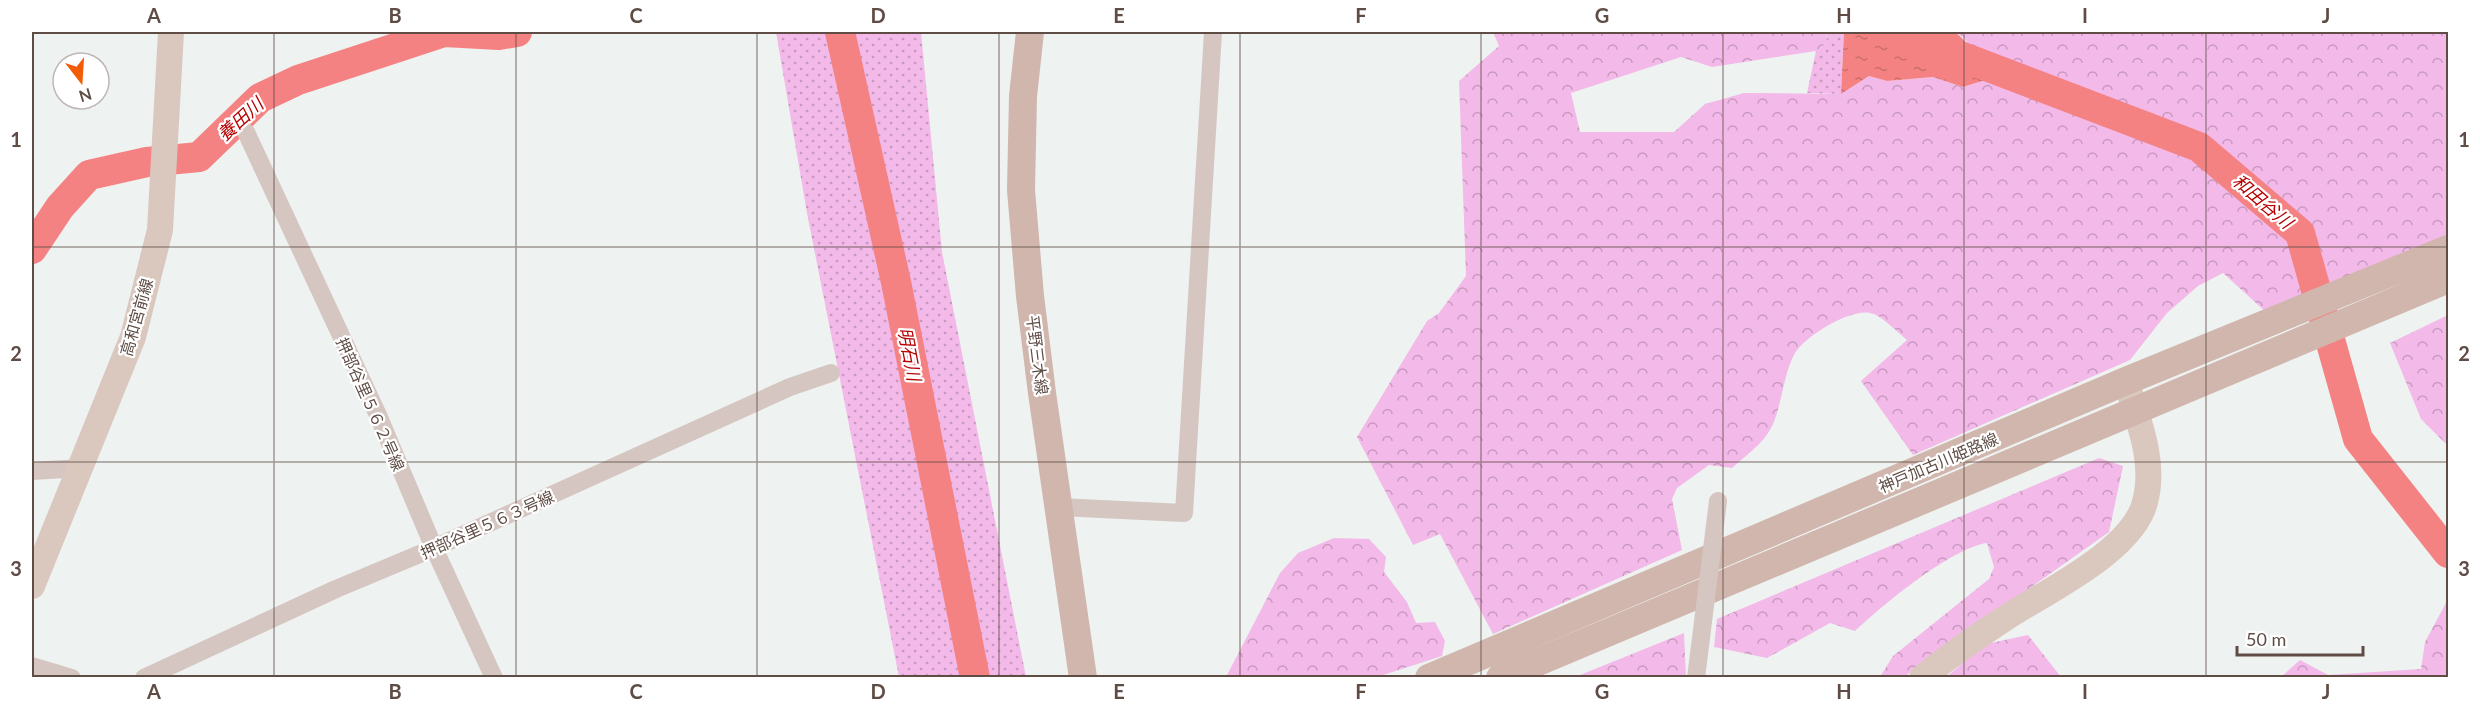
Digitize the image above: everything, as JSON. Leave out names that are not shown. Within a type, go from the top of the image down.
[{"type":"main road","name":"平野三木線","points":[[1030,32],[1023,96],[1021,190],[1030,296],[1083,678]]},
{"type":"main road","name":"神戸加古川姫路線","points":[[1428,678],[2126,381],[2448,249]]},
{"type":"main road","name":"神戸加古川姫路線","points":[[1500,678],[2448,279]]},
{"type":"street","name":"高和宮前線","points":[[32,586],[133,337],[160,230],[171,32]]},
{"type":"street","points":[[1059,507],[1184,513],[1213,32]]},
{"type":"street","name":"押部谷里５６２号線","points":[[246,132],[373,405],[434,548],[494,678]]},
{"type":"street","name":"押部谷里５６３号線","points":[[144,678],[336,589],[434,548],[790,387],[831,373]]},
{"type":"street","points":[[1922,678],[2001,620],[2109,552],[2131,531],[2145,503],[2148,476],[2146,444],[2126,381]]},
{"type":"street","points":[[32,471],[81,468]]},
{"type":"street","points":[[1696,678],[1718,501]]},
{"type":"street","points":[[32,666],[72,678]]},
{"type":"green space","points":[[776,32],[921,32],[942,252],[1026,677],[899,677],[807,213]]},
{"type":"green space","points":[[1493,32],[1827,32],[1826,43],[1816,51],[1712,67],[1681,57],[1571,93],[1580,132],[1674,132],[1705,104],[1744,93],[1841,94],[1869,76],[1887,81],[1933,77],[1963,87],[1995,77],[2001,62],[1971,48],[1963,37],[1954,32],[2448,32],[2448,234],[2268,314],[2223,273],[2198,286],[2167,313],[2130,360],[1913,455],[1861,381],[1907,340],[1874,314],[1865,312],[1843,318],[1809,338],[1795,353],[1788,370],[1775,420],[1759,445],[1732,468],[1709,465],[1677,488],[1672,499],[1682,550],[1493,634],[1440,534],[1413,545],[1357,437],[1427,321],[1439,313],[1466,276],[1459,81],[1499,46]]},
{"type":"green space","points":[[1827,32],[1844,32],[1841,94],[1807,93],[1816,51],[1826,43]]},
{"type":"green space","points":[[2448,315],[2448,446],[2421,419],[2390,343]]},
{"type":"green space","points":[[2099,458],[2123,466],[2109,532],[1906,677],[1880,677],[1893,656],[1989,579],[1994,567],[1987,543],[1972,547],[1937,566],[1882,607],[1855,631],[1830,623],[1767,658],[1714,647],[1717,619]]},
{"type":"green space","points":[[1334,538],[1369,539],[1386,557],[1384,572],[1407,602],[1416,623],[1435,622],[1445,641],[1442,656],[1377,677],[1226,677],[1280,573],[1298,553]]},
{"type":"green space","points":[[2448,599],[2448,677],[2280,678],[2300,660],[2328,675],[2421,669],[2425,642]]},
{"type":"green space","points":[[1684,633],[1686,677],[1575,677]]},
{"type":"green space","points":[[2028,635],[2061,677],[1945,678],[1986,644]]},
{"type":"water","points":[[1844,32],[1954,32],[1977,51],[2011,71],[2007,77],[1995,77],[1963,87],[1933,77],[1887,81],[1869,76],[1841,94]]},
{"type":"waterway","name":"養田川","points":[[32,249],[60,207],[89,175],[147,162],[199,157],[260,98],[298,80],[444,32],[499,35],[517,32]]},
{"type":"waterway","name":"明石川","points":[[840,32],[896,282],[975,678]]},
{"type":"waterway","name":"和田谷川","points":[[1897,32],[2199,147],[2300,233],[2358,439],[2448,553]]}]
